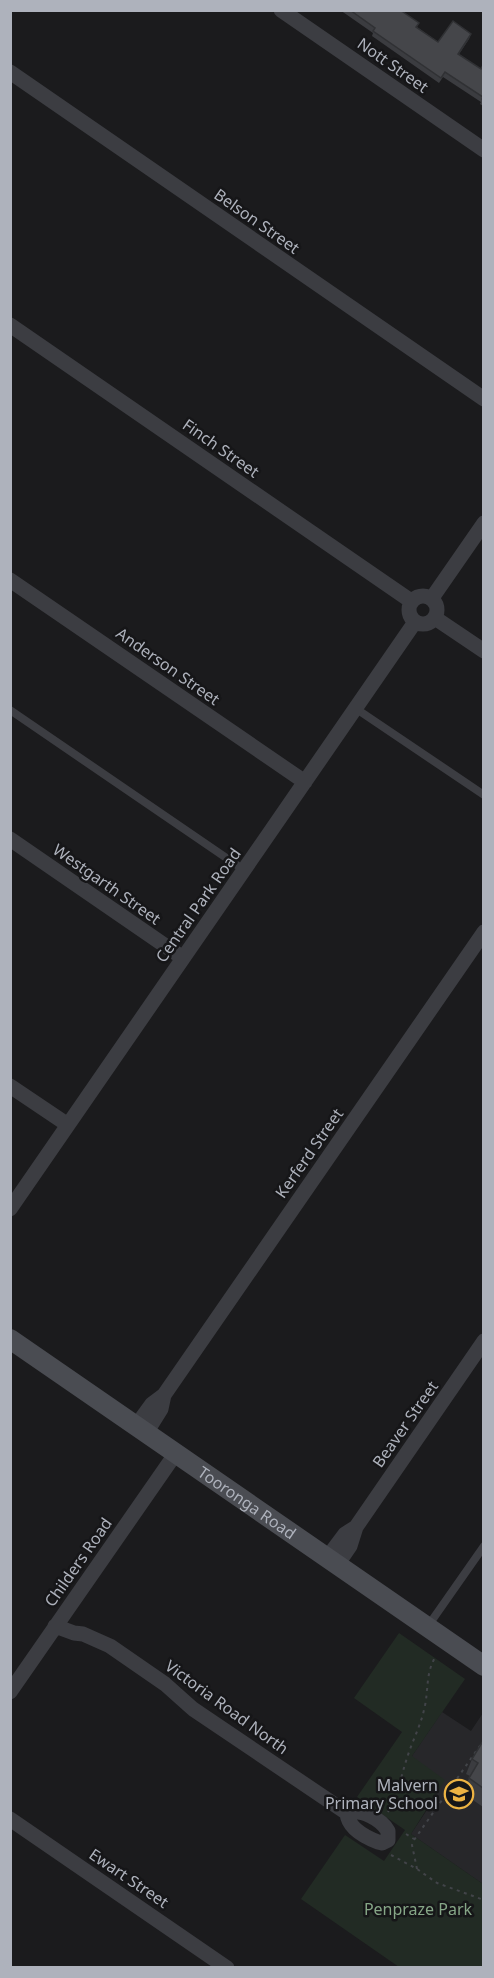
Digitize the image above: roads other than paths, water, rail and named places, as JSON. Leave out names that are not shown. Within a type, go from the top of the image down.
[{"type":"main road","name":"Tooronga Road","points":[[13,1346],[141,1429],[483,1666]]},
{"type":"street","name":"Nott Street","points":[[281,10],[483,150]]},
{"type":"street","name":"Belson Street","points":[[10,72],[483,399]]},
{"type":"street","name":"Finch Street","points":[[10,325],[411,602]]},
{"type":"street","points":[[432,598],[483,524]]},
{"type":"street","name":"Anderson Street","points":[[10,580],[304,782]]},
{"type":"street","points":[[421,596],[432,598],[438,608],[435,618],[426,624],[415,622],[409,613],[411,602],[421,596]]},
{"type":"street","points":[[435,618],[483,651]]},
{"type":"street","name":"Central Park Road","points":[[10,1209],[415,622]]},
{"type":"street","name":"Westgarth Street","points":[[10,839],[183,958]]},
{"type":"street","name":"Kerferd Street","points":[[141,1429],[162,1409],[164,1395],[483,932]]},
{"type":"street","points":[[10,1086],[68,1125]]},
{"type":"street","name":"Beaver Street","points":[[332,1562],[350,1546],[356,1527],[483,1341]]},
{"type":"street","name":"Childers Road","points":[[10,1692],[176,1453]]},
{"type":"street","name":"Victoria Road North","points":[[65,1611],[83,1634]]},
{"type":"street","name":"Victoria Road North","points":[[56,1626],[74,1634],[83,1634],[110,1646],[165,1684],[193,1709],[347,1813]]},
{"type":"street","name":"Ewart Street","points":[[10,1819],[227,1968]]},
{"type":"lane","points":[[356,708],[483,795]]},
{"type":"lane","points":[[10,710],[244,870]]},
{"type":"lane","points":[[427,1628],[483,1546]]},
{"type":"place","name":"Malvern Primary School","points":[[459,1794]]},
{"type":"park label","name":"Penpraze Park","points":[[418,1909]]}]
